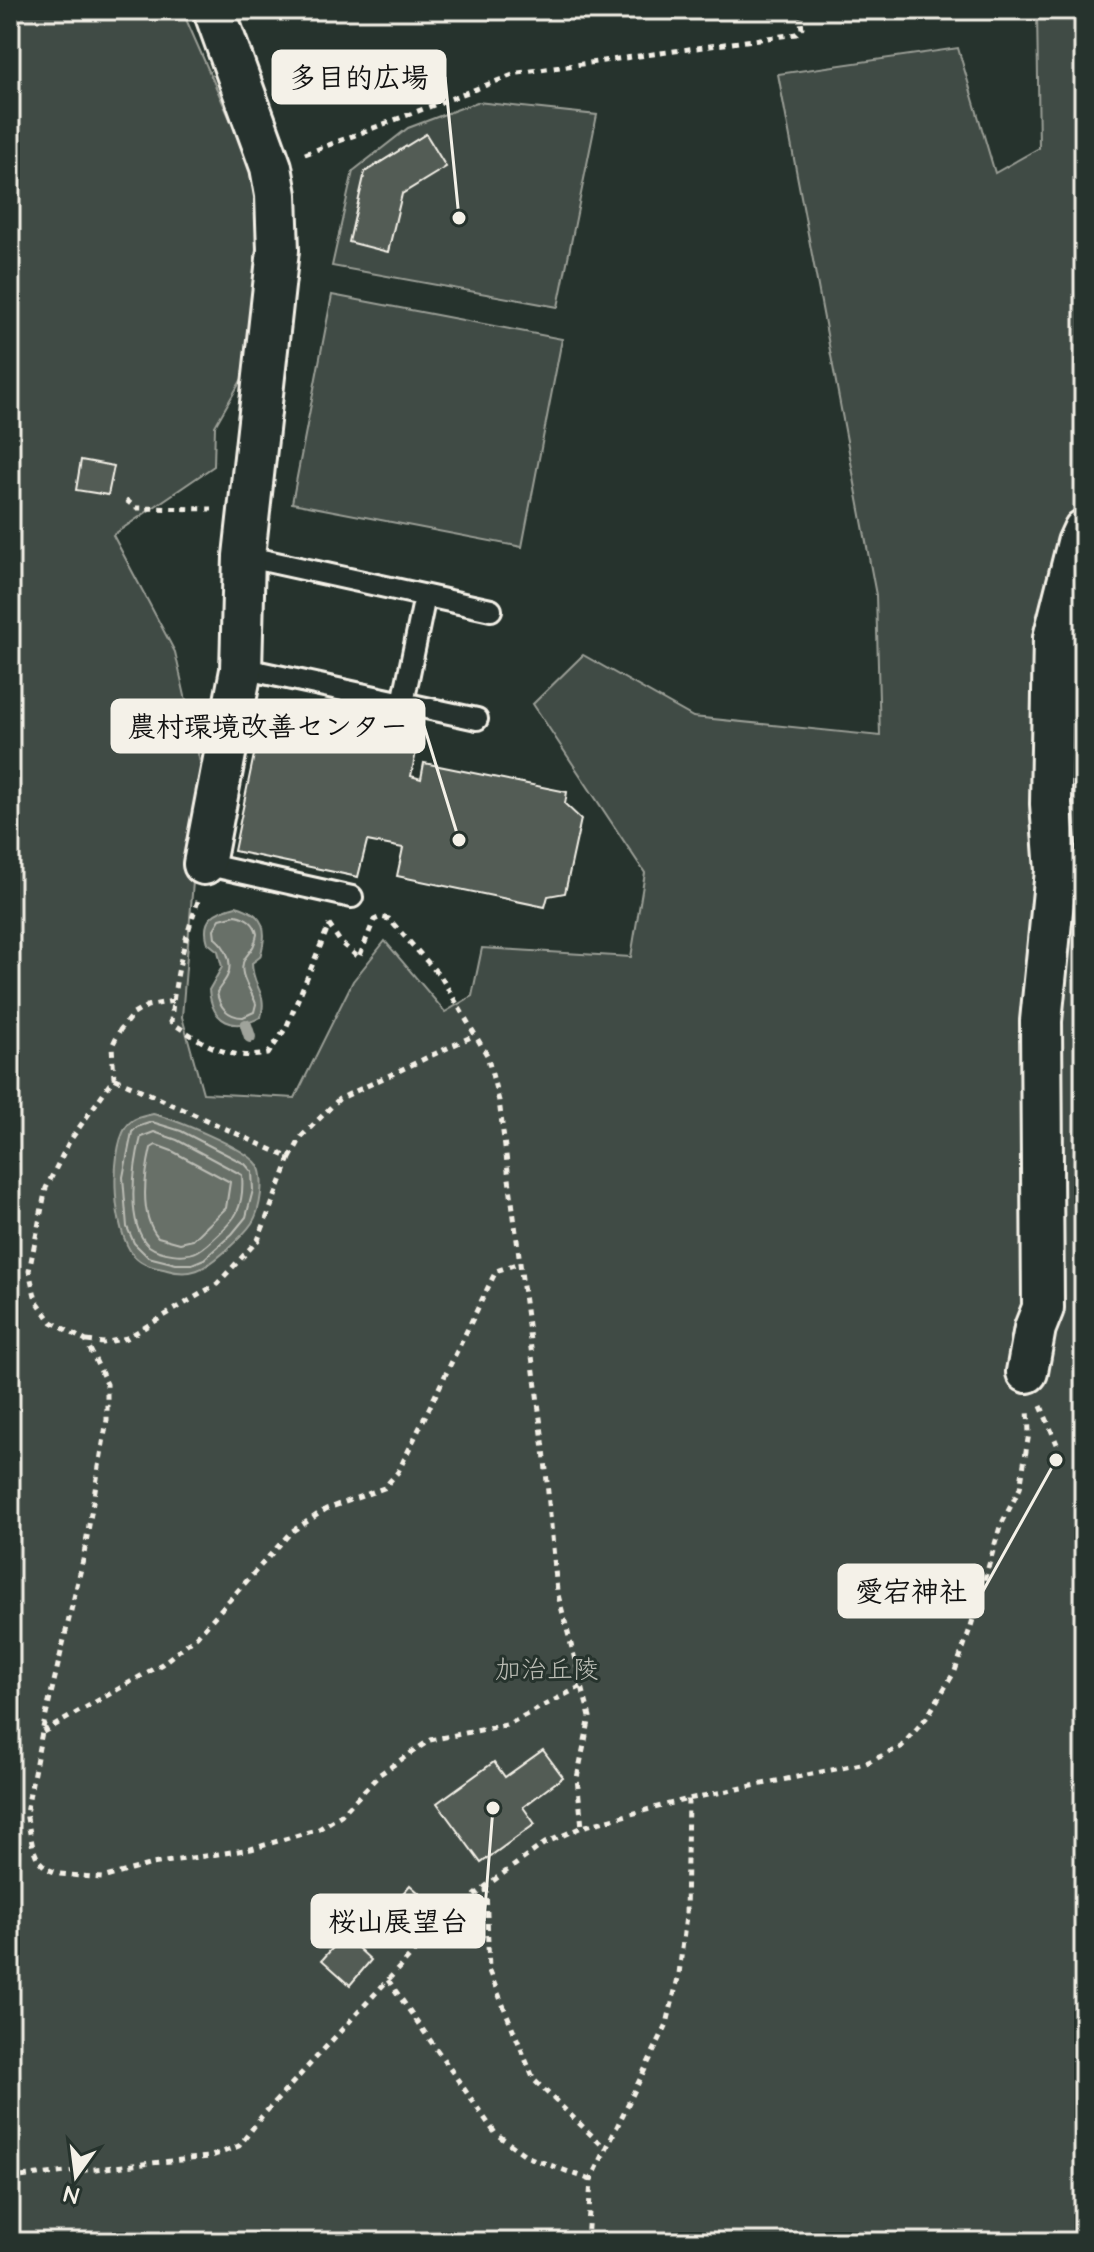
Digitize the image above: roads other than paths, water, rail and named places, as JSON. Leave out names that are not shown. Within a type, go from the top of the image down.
[{"type":"street","points":[[208,866],[241,668],[244,556],[278,250],[276,195],[271,167],[214,10]]},
{"type":"street","points":[[1027,1372],[1035,1328],[1043,1308],[1041,1021],[1056,871],[1051,804],[1054,638],[1084,530]]},
{"type":"lane","points":[[244,556],[491,610]]},
{"type":"lane","points":[[403,703],[425,596]]},
{"type":"lane","points":[[241,668],[477,719]]},
{"type":"lane","points":[[208,866],[346,895]]},
{"type":"water","points":[[236,906],[254,914],[264,932],[260,957],[252,963],[263,1001],[261,1017],[242,1024],[226,1022],[211,1001],[209,990],[222,967],[218,951],[208,943],[206,934],[208,922],[216,913]]},
{"type":"water","points":[[153,1114],[224,1142],[250,1157],[260,1170],[261,1194],[252,1223],[222,1254],[197,1270],[175,1272],[141,1262],[127,1245],[122,1230],[116,1193],[117,1155],[121,1139],[131,1121]]},
{"type":"waterway","points":[[246,1025],[250,1037]]},
{"type":"place","name":"多目的広場","points":[[459,218]]},
{"type":"place","name":"農村環境改善センター","points":[[459,840]]},
{"type":"place","name":"愛宕神社","points":[[1056,1460]]},
{"type":"place","name":"桜山展望台","points":[[493,1808]]},
{"type":"park label","name":"加治丘陵","points":[[547,1670]]}]
